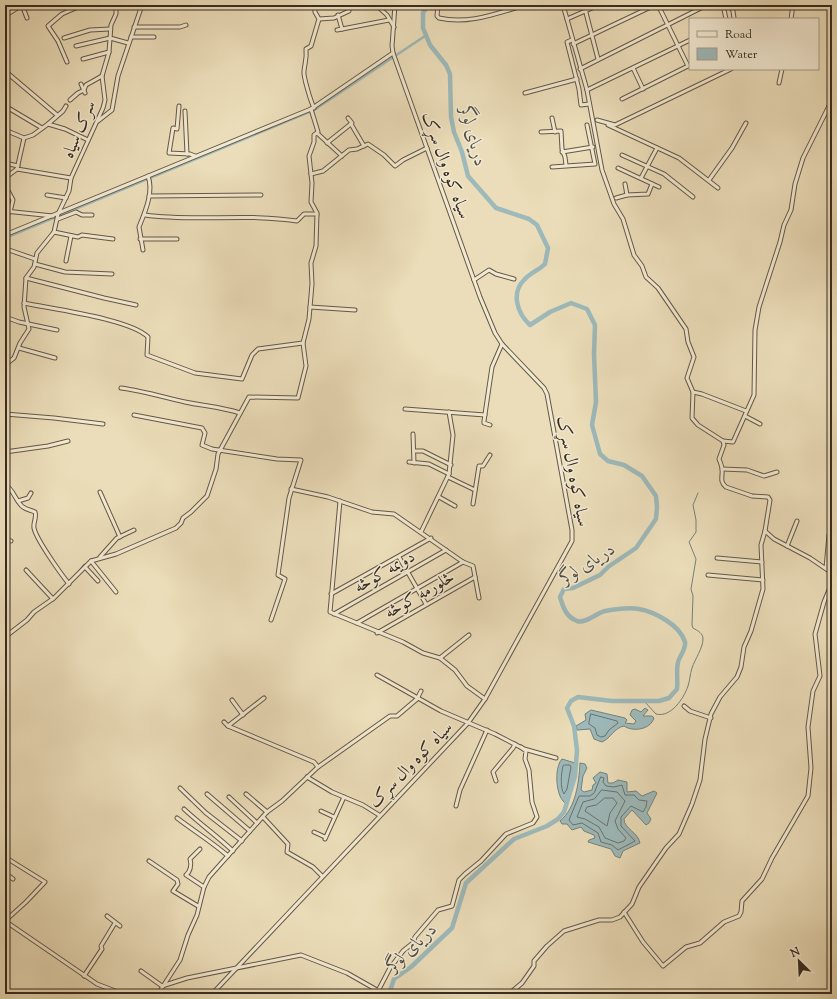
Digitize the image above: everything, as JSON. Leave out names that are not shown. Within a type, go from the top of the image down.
[{"type":"street","points":[[8,14],[22,5],[27,18]]},
{"type":"street","name":"سرک سیاه","points":[[54,232],[57,217],[66,198],[71,178],[98,121],[105,100],[102,76],[109,52],[110,29],[116,14],[116,5]]},
{"type":"street","points":[[98,121],[112,110],[117,79],[142,5]]},
{"type":"street","points":[[314,5],[315,12],[319,19],[311,46],[306,49],[308,59],[303,72],[317,133],[342,156]]},
{"type":"street","points":[[319,19],[334,18],[350,11],[349,5]]},
{"type":"street","points":[[376,5],[394,27]]},
{"type":"street","name":"سیاه کوه وال سړک","points":[[212,994],[379,815],[468,723],[485,699],[570,546],[573,536],[544,388],[502,344],[495,333],[474,280],[394,55],[392,46],[395,5]]},
{"type":"street","points":[[438,5],[437,16],[439,18],[467,20],[482,18],[526,5]]},
{"type":"street","points":[[563,5],[586,90],[602,170],[614,204],[623,219],[634,255],[642,266],[646,277],[658,288],[686,329],[688,342],[694,357],[687,378],[693,392],[694,420],[698,425],[723,441],[733,442],[754,395],[755,330],[759,307],[784,225],[791,210],[795,184],[803,158],[832,100]]},
{"type":"street","points":[[584,5],[598,59]]},
{"type":"street","points":[[567,19],[586,12],[599,5]]},
{"type":"street","points":[[589,104],[582,105],[577,79],[566,42],[573,42],[592,36],[655,5]]},
{"type":"street","points":[[622,99],[689,65],[658,5]]},
{"type":"street","points":[[580,69],[707,5]]},
{"type":"street","points":[[723,5],[726,18]]},
{"type":"street","points":[[732,5],[734,18]]},
{"type":"street","points":[[791,18],[793,5]]},
{"type":"street","points":[[67,62],[58,41],[48,26],[62,14],[78,7]]},
{"type":"street","points":[[338,15],[342,29]]},
{"type":"street","points":[[337,30],[389,20]]},
{"type":"street","points":[[134,27],[180,27],[186,25]]},
{"type":"street","points":[[64,38],[90,30],[110,29]]},
{"type":"street","points":[[131,37],[154,37]]},
{"type":"street","points":[[76,46],[110,38],[128,43]]},
{"type":"street","points":[[586,90],[689,41]]},
{"type":"street","points":[[83,59],[109,52]]},
{"type":"street","points":[[5,211],[57,217],[195,156],[312,110],[394,55]]},
{"type":"street","points":[[633,68],[643,89]]},
{"type":"street","points":[[592,119],[615,126],[729,70]]},
{"type":"street","points":[[779,83],[782,70]]},
{"type":"street","points":[[5,72],[57,115]]},
{"type":"street","points":[[85,91],[86,85],[102,76]]},
{"type":"street","points":[[525,93],[582,77]]},
{"type":"street","points":[[81,84],[85,91]]},
{"type":"street","points":[[70,100],[78,92],[85,91]]},
{"type":"street","points":[[5,106],[42,128]]},
{"type":"street","points":[[5,130],[24,138],[33,135],[48,124],[66,106]]},
{"type":"street","points":[[179,106],[177,129],[173,128],[169,153],[195,156]]},
{"type":"street","points":[[186,111],[187,154]]},
{"type":"street","points":[[348,118],[364,146]]},
{"type":"street","points":[[552,118],[555,132]]},
{"type":"street","points":[[597,120],[679,158],[718,188]]},
{"type":"street","points":[[709,180],[732,148],[746,123]]},
{"type":"street","points":[[48,124],[65,129],[88,140]]},
{"type":"street","points":[[327,143],[351,124]]},
{"type":"street","points":[[552,166],[595,164],[587,125]]},
{"type":"street","points":[[541,132],[561,131],[562,152],[565,157],[566,165]]},
{"type":"street","points":[[5,636],[27,620],[34,612],[53,599],[91,560],[116,554],[176,528],[181,523],[183,518],[207,496],[216,469],[218,454],[249,397],[298,398],[306,366],[303,343],[307,332],[310,307],[312,284],[311,264],[316,246],[317,214],[311,202],[311,174],[309,156],[314,142],[314,135],[317,133]]},
{"type":"street","points":[[5,178],[17,168],[24,138]]},
{"type":"street","points":[[311,174],[323,171],[349,150],[358,149],[368,144],[395,166],[403,160],[427,148]]},
{"type":"street","points":[[562,152],[597,146]]},
{"type":"street","points":[[641,178],[657,148]]},
{"type":"street","points":[[622,155],[664,174],[693,197]]},
{"type":"street","points":[[5,163],[17,168],[71,178]]},
{"type":"street","points":[[618,168],[659,187]]},
{"type":"street","points":[[143,250],[139,227],[145,215],[149,196],[148,177]]},
{"type":"street","points":[[625,184],[627,195]]},
{"type":"street","points":[[616,198],[627,195],[648,194],[652,184]]},
{"type":"street","points":[[5,185],[13,200],[10,212]]},
{"type":"street","points":[[47,195],[66,198]]},
{"type":"street","points":[[149,196],[262,195]]},
{"type":"street","points":[[5,235],[76,212],[82,215],[92,215]]},
{"type":"street","points":[[145,215],[201,217],[235,216],[297,221],[304,214],[317,214]]},
{"type":"street","points":[[5,365],[14,358],[20,343],[29,329],[24,303],[26,278],[32,271],[35,264],[35,258],[40,249],[54,232],[78,237],[82,235],[113,239]]},
{"type":"street","points":[[66,261],[71,236]]},
{"type":"street","points":[[140,239],[177,239]]},
{"type":"street","points":[[9,250],[35,258]]},
{"type":"street","points":[[35,264],[65,272],[112,274]]},
{"type":"street","points":[[474,280],[490,270],[496,274],[514,279]]},
{"type":"street","points":[[26,278],[136,305]]},
{"type":"street","points":[[24,303],[128,325],[145,333],[148,337],[146,354],[195,373],[212,376],[242,379],[252,355],[258,349],[303,343]]},
{"type":"street","points":[[310,307],[354,310]]},
{"type":"street","points":[[5,317],[28,324],[57,330]]},
{"type":"street","points":[[490,425],[484,423],[492,367],[502,344]]},
{"type":"street","points":[[19,348],[55,358]]},
{"type":"street","points":[[121,388],[149,392],[185,402],[216,406],[240,413]]},
{"type":"street","points":[[693,392],[746,411]]},
{"type":"street","points":[[405,409],[485,415]]},
{"type":"street","points":[[421,532],[449,476],[453,434],[449,412]]},
{"type":"street","points":[[5,414],[103,424]]},
{"type":"street","points":[[134,415],[202,428],[205,433],[202,445],[221,450],[277,459],[301,460],[302,462],[291,489],[278,575],[285,579],[271,620]]},
{"type":"street","points":[[745,416],[760,424]]},
{"type":"street","points":[[413,434],[414,463]]},
{"type":"street","points":[[5,452],[48,446],[68,441]]},
{"type":"street","points":[[509,994],[522,983],[534,966],[534,961],[547,946],[564,931],[599,920],[616,919],[632,904],[639,887],[666,848],[679,834],[700,780],[705,739],[711,718],[718,701],[735,681],[741,667],[744,647],[751,631],[763,588],[761,541],[765,531],[769,498],[752,496],[726,487],[721,481],[722,469],[719,459],[724,445],[723,441]]},
{"type":"street","points":[[414,451],[423,451],[451,466]]},
{"type":"street","points":[[473,504],[479,466],[483,466],[490,455]]},
{"type":"street","points":[[409,462],[429,464],[475,490]]},
{"type":"street","points":[[722,469],[747,470],[764,476],[777,472]]},
{"type":"street","points":[[5,487],[9,487],[24,508],[35,512],[36,516],[34,528],[47,552],[68,583]]},
{"type":"street","points":[[291,489],[340,501],[372,512],[394,514],[431,538],[463,562],[473,566],[479,598]]},
{"type":"street","points":[[100,492],[120,537]]},
{"type":"street","points":[[18,501],[28,498],[31,493]]},
{"type":"street","points":[[439,497],[455,506]]},
{"type":"street","points":[[340,501],[330,611],[377,633],[440,658],[455,670],[467,686],[485,699]]},
{"type":"street","points":[[787,546],[796,521]]},
{"type":"street","points":[[826,568],[829,535],[832,528]]},
{"type":"street","points":[[100,557],[120,537],[134,530]]},
{"type":"street","points":[[624,912],[643,942],[663,966],[686,947],[700,943],[724,922],[739,916],[742,901],[762,879],[808,796],[811,768],[808,727],[813,691],[820,676],[815,634],[824,602],[831,585],[832,573],[826,568],[774,539],[765,531]]},
{"type":"street","points":[[331,594],[431,538]]},
{"type":"street","points":[[5,539],[11,541]]},
{"type":"street","name":"دویمه کوڅه","points":[[334,614],[446,550]]},
{"type":"street","points":[[399,557],[426,604]]},
{"type":"street","points":[[717,558],[762,562]]},
{"type":"street","points":[[91,560],[116,592]]},
{"type":"street","points":[[357,623],[463,562]]},
{"type":"street","points":[[84,567],[98,582]]},
{"type":"street","points":[[26,570],[50,594],[53,599]]},
{"type":"street","points":[[708,575],[763,580]]},
{"type":"street","name":"څلورمه کوڅه","points":[[377,633],[475,576]]},
{"type":"street","points":[[440,658],[469,635]]},
{"type":"street","points":[[377,675],[417,699],[468,723],[487,730],[521,747],[547,757],[556,758]]},
{"type":"street","points":[[158,994],[180,960],[197,915],[198,906],[204,887],[209,877],[233,852],[267,812],[282,801],[318,766],[390,716],[398,716],[417,699],[421,691]]},
{"type":"street","points":[[228,726],[264,698]]},
{"type":"street","points":[[232,700],[243,715]]},
{"type":"street","points":[[684,706],[690,711],[711,718]]},
{"type":"street","points":[[224,722],[228,726],[314,762],[318,766]]},
{"type":"street","points":[[456,806],[460,790],[487,730]]},
{"type":"street","points":[[496,781],[493,772],[514,748],[515,744]]},
{"type":"street","points":[[378,991],[390,968],[413,943],[416,937],[438,910],[452,906],[459,880],[481,861],[506,834],[533,823],[537,817],[532,802],[529,770],[525,760],[526,751],[521,747]]},
{"type":"street","points":[[307,777],[344,797],[363,804],[379,815]]},
{"type":"street","points":[[180,788],[206,812],[242,841]]},
{"type":"street","points":[[207,794],[250,831]]},
{"type":"street","points":[[246,794],[267,812]]},
{"type":"street","points":[[314,832],[325,838],[344,797]]},
{"type":"street","points":[[229,798],[257,823]]},
{"type":"street","points":[[184,809],[200,825],[214,833],[233,852]]},
{"type":"street","points":[[321,810],[334,817]]},
{"type":"street","points":[[263,817],[288,844],[287,852],[313,867],[322,876]]},
{"type":"street","points":[[177,818],[196,833],[209,839],[228,856]]},
{"type":"street","points":[[200,849],[190,859],[191,863],[188,874],[186,875],[204,887]]},
{"type":"street","points":[[5,862],[8,859],[45,882],[5,921],[84,976],[97,984],[123,994]]},
{"type":"street","points":[[149,861],[176,880],[178,884],[173,891],[198,906]]},
{"type":"street","points":[[5,873],[13,879]]},
{"type":"street","points":[[107,916],[120,926]]},
{"type":"street","points":[[84,976],[115,923]]},
{"type":"street","points":[[162,986],[235,968],[301,955],[347,973],[383,993]]},
{"type":"street","points":[[142,971],[162,986]]},
{"type":"water","points":[[645,708],[648,710],[643,716],[652,716],[654,718],[649,725],[641,729],[632,729],[624,726],[621,727],[602,742],[594,739],[590,729],[577,730],[576,726],[586,720],[585,714],[591,710],[625,718],[627,720],[625,723],[634,724],[636,721],[630,715],[632,710],[635,709],[641,712]]},
{"type":"water","points":[[562,759],[575,763],[574,778],[567,804],[560,796],[557,783],[559,763]]},
{"type":"water","points":[[580,763],[585,764],[587,768],[583,776],[581,790],[584,792],[592,790],[593,785],[596,783],[593,778],[600,772],[607,774],[608,783],[613,783],[618,780],[627,782],[627,792],[636,791],[642,796],[654,791],[657,793],[647,813],[651,819],[649,823],[646,825],[632,810],[624,819],[626,825],[637,836],[640,843],[623,851],[620,858],[615,856],[611,849],[588,842],[589,840],[595,838],[594,835],[584,831],[581,827],[572,830],[567,824],[562,824],[560,821],[570,809],[576,794]]},
{"type":"waterway","name":"دریای لوگر","points":[[389,994],[394,979],[411,967],[452,928],[466,883],[514,839],[547,826],[558,819],[564,812],[575,776],[577,750],[574,726],[567,708],[571,701],[578,697],[612,701],[659,701],[669,698],[677,689],[678,662],[685,645],[685,642],[678,630],[666,620],[652,613],[639,609],[622,608],[602,612],[580,622],[570,617],[562,604],[560,597],[564,589],[573,588],[600,575],[608,567],[636,548],[656,519],[656,496],[642,476],[624,465],[608,461],[600,454],[592,425],[596,402],[594,354],[595,325],[587,309],[571,303],[550,312],[530,325],[525,320],[519,309],[517,297],[520,285],[526,278],[545,264],[548,248],[537,225],[529,219],[496,208],[468,176],[462,152],[454,132],[451,117],[450,74],[446,65],[430,45],[423,28],[423,13],[428,5]]},
{"type":"waterway","points":[[5,238],[314,110],[425,36]]},
{"type":"waterway","points":[[644,701],[656,714],[667,713],[672,710],[686,691],[692,668],[703,642],[702,635],[693,628],[692,625],[693,596],[691,589],[696,559],[689,542],[696,532],[696,520],[693,505],[698,493]]},
{"type":"waterway","points":[[76,574],[84,564]]},
{"type":"waterway","points":[[55,595],[62,588]]},
{"type":"waterway","points":[[28,616],[34,610]]}]
